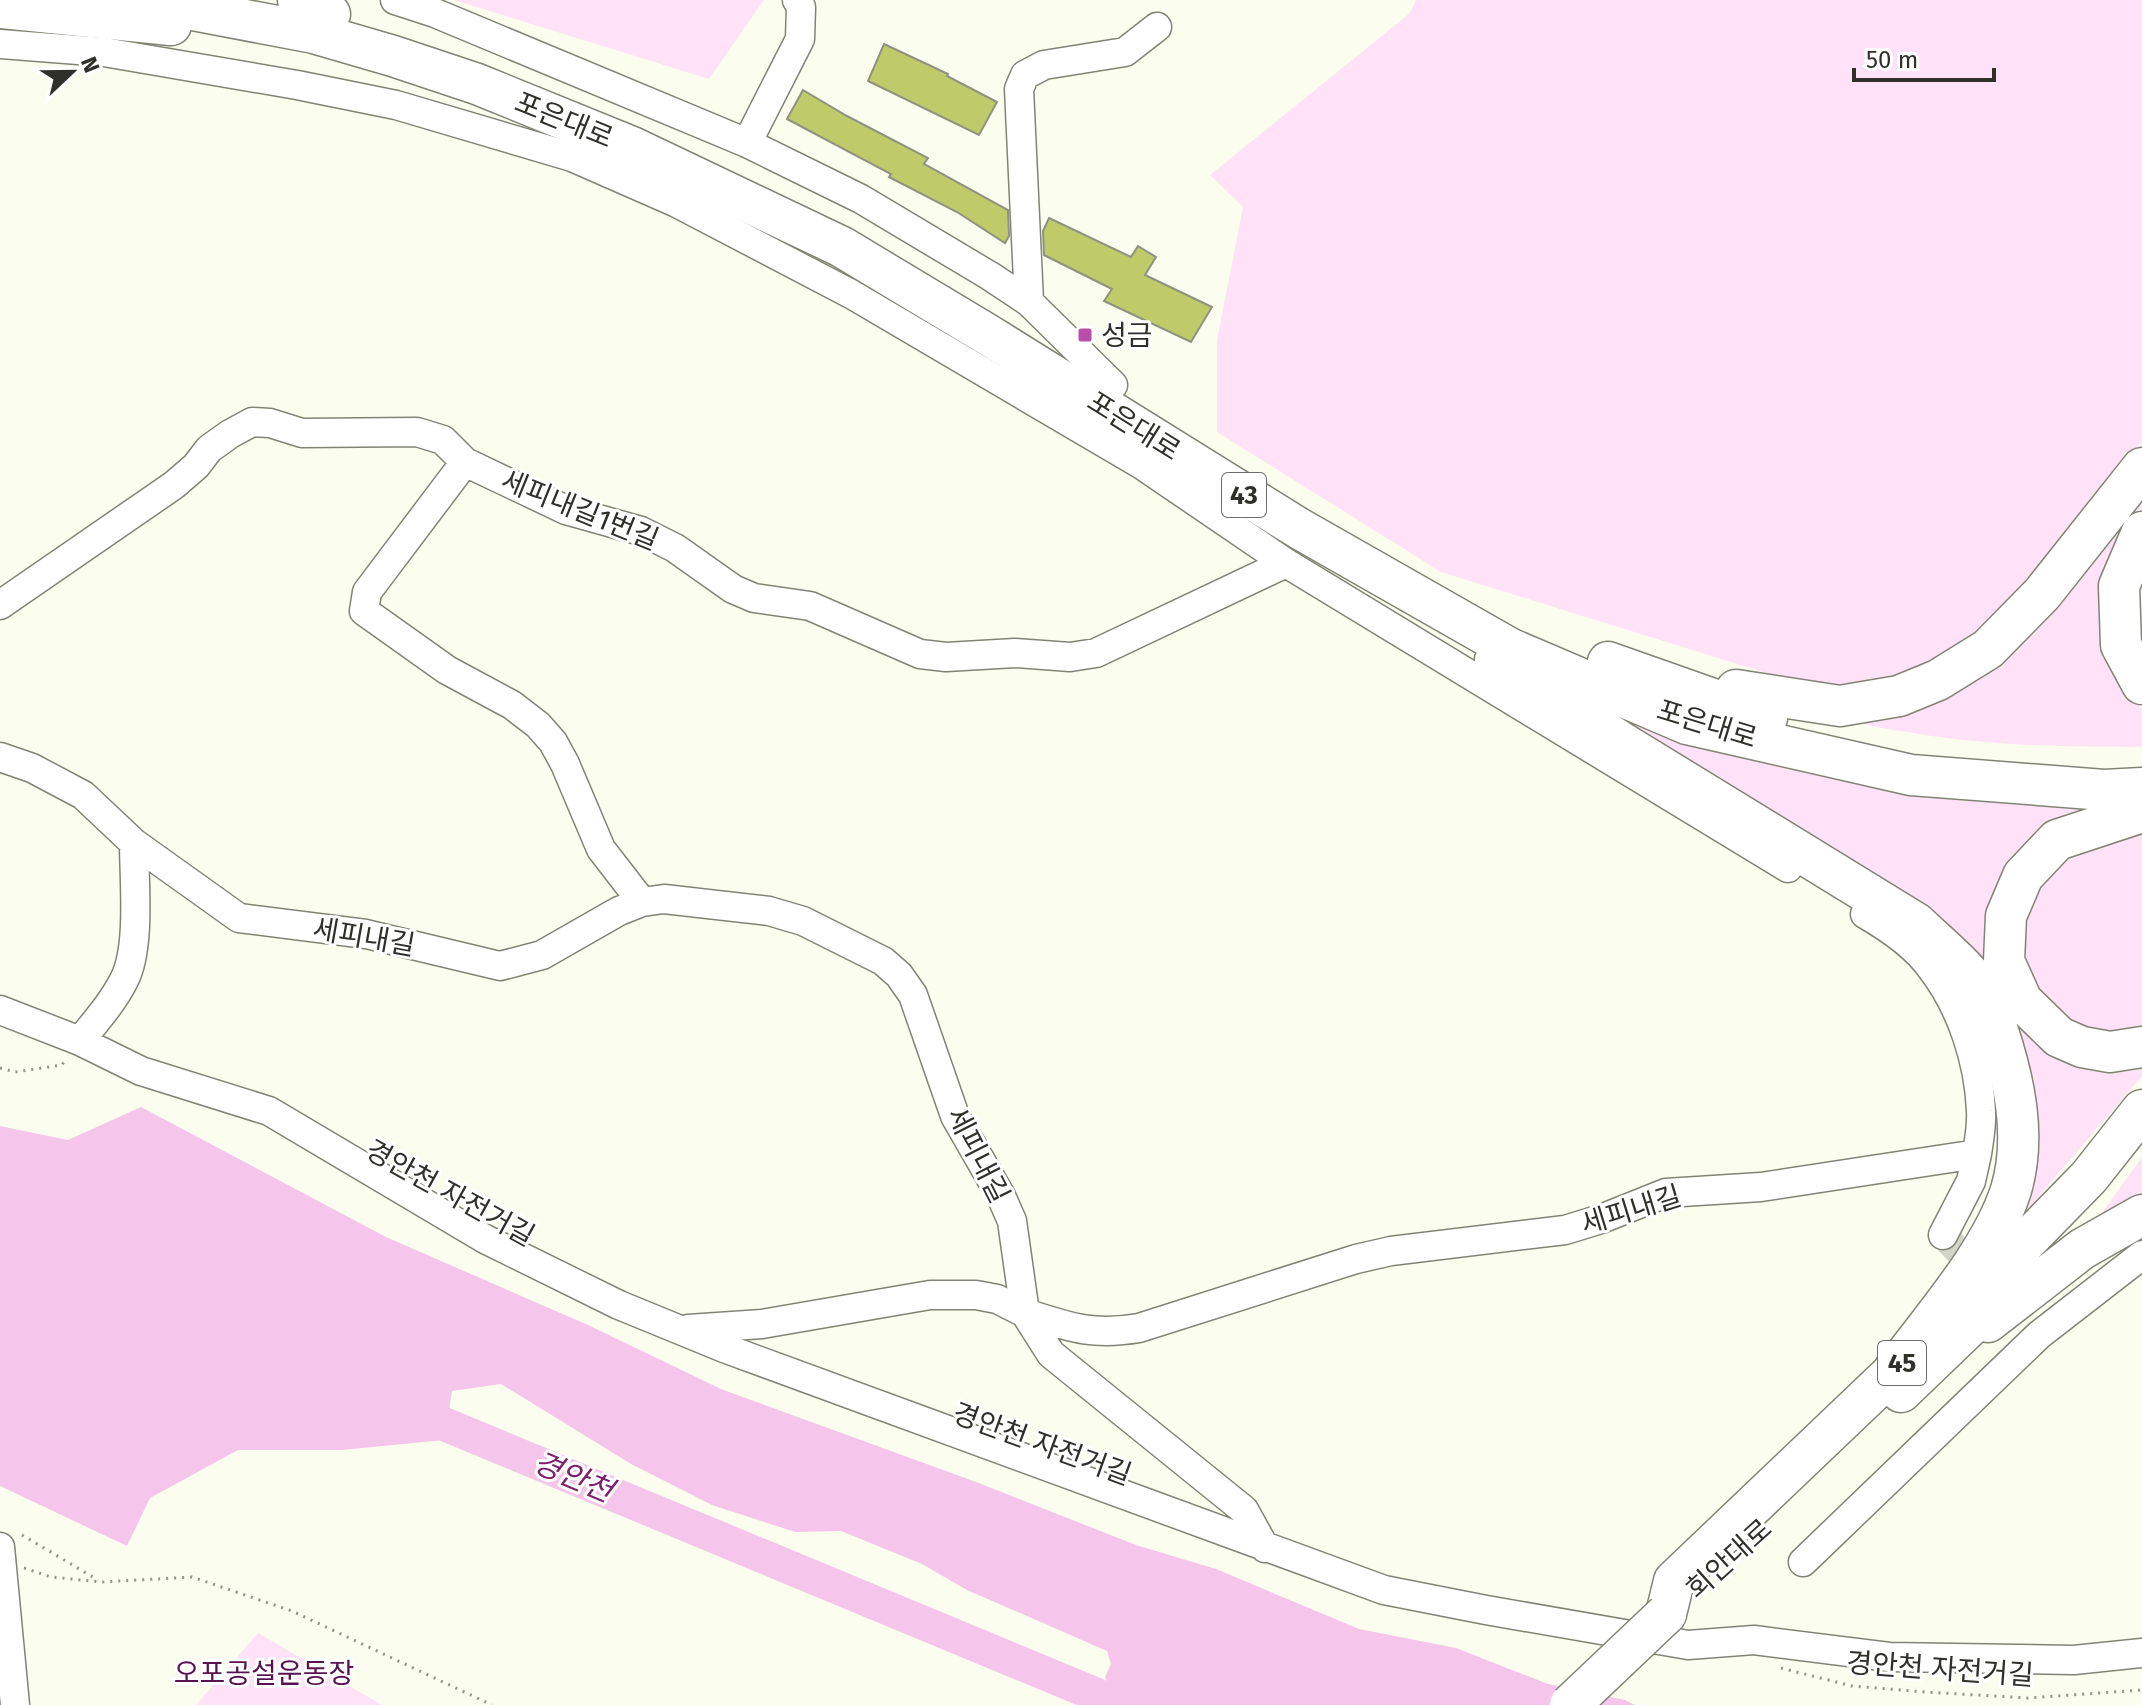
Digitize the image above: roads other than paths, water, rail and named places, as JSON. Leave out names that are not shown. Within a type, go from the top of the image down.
[{"type":"highway","name":"포은대로","points":[[140,0],[314,33],[393,56],[477,84],[632,147],[842,247],[1300,529],[1509,648],[1687,724],[1911,775],[2104,790],[2142,788]]},
{"type":"highway","name":"포은대로","points":[[259,0],[314,7],[436,47],[634,126],[786,195],[896,253],[1113,385],[1370,549],[1489,612],[1632,671],[1738,710],[1910,751],[2000,762],[2142,762]]},
{"type":"highway","points":[[0,8],[155,23],[393,56]]},
{"type":"highway","points":[[1632,671],[1798,702],[1840,706],[1899,696],[1938,680],[1988,649],[2042,594],[2142,468]]},
{"type":"highway","points":[[2142,532],[2119,586],[2121,645],[2142,684]]},
{"type":"highway","points":[[1369,568],[1515,675],[1916,923],[1957,961],[1988,999],[2007,1058],[2018,1112],[2017,1159],[2011,1190],[1995,1226],[1897,1381]]},
{"type":"highway","points":[[2142,812],[2057,840],[2023,876],[2006,916],[2004,961],[2022,1001],[2059,1037],[2082,1047],[2110,1052],[2142,1047]]},
{"type":"highway","name":"회안대로","points":[[1570,1705],[1666,1614],[1716,1577],[1948,1322],[2089,1177],[2142,1110]]},
{"type":"highway","name":"회안대로","points":[[1897,1381],[2022,1276],[2119,1170],[2142,1137]]},
{"type":"highway","points":[[1897,1381],[2082,1249],[2142,1215]]},
{"type":"street","points":[[395,0],[435,13],[747,143],[861,199],[1029,302],[1113,385]]},
{"type":"street","points":[[747,143],[800,39],[801,7],[797,0]]},
{"type":"street","points":[[1029,302],[1019,89],[1025,75],[1044,65],[1125,52],[1157,27]]},
{"type":"street","points":[[0,44],[104,52],[297,85],[396,105],[572,157],[677,203],[851,294],[1142,465],[1286,563],[1876,920],[1905,941],[1931,967],[1968,1038],[1977,1074],[1982,1114],[1977,1154],[1971,1181],[1943,1235]]},
{"type":"street","name":"세피내길1번길","points":[[0,605],[174,485],[196,466],[209,449],[252,422],[270,423],[302,433],[417,432],[443,440],[465,462],[566,510],[641,531],[675,548],[733,589],[754,598],[810,606],[920,654],[946,657],[1015,653],[1070,657],[1096,653],[1286,563]]},
{"type":"street","points":[[465,462],[367,592],[364,611],[447,670],[512,705],[538,725],[553,742],[565,764],[601,849],[621,879],[642,902]]},
{"type":"street","name":"세피내길","points":[[0,757],[32,768],[83,795],[134,843],[239,918],[366,934],[500,966],[542,955],[609,916],[642,902],[664,899],[769,911],[803,921],[883,961],[899,975],[913,995],[955,1116],[1012,1221],[1025,1313],[1081,1331],[1111,1333],[1139,1328],[1356,1259],[1391,1251],[1565,1230],[1666,1193],[1761,1187],[1977,1154]]},
{"type":"street","points":[[80,1041],[111,1002],[126,977],[134,945],[134,843]]},
{"type":"street","points":[[0,1010],[80,1041],[141,1071],[269,1111],[485,1239],[619,1305],[679,1330],[1384,1590],[1688,1645],[1754,1640],[1889,1657],[2074,1660],[2142,1653]]},
{"type":"street","points":[[1803,1562],[2039,1335],[2142,1255]]},
{"type":"street","points":[[679,1330],[762,1324],[930,1295],[976,1295],[997,1299],[1025,1313],[1051,1354],[1244,1510],[1265,1548]]},
{"type":"street","points":[[8,1539],[0,1559],[15,1705]]},
{"type":"waterway","name":"경안천","points":[[403,1407],[1121,1705]]},
{"type":"tunnel","points":[[1943,1235],[2039,1335]]},
{"type":"place","name":"성금","points":[[1085,335]]},
{"type":"park label","name":"오포공설운동장","points":[[264,1673]]}]
